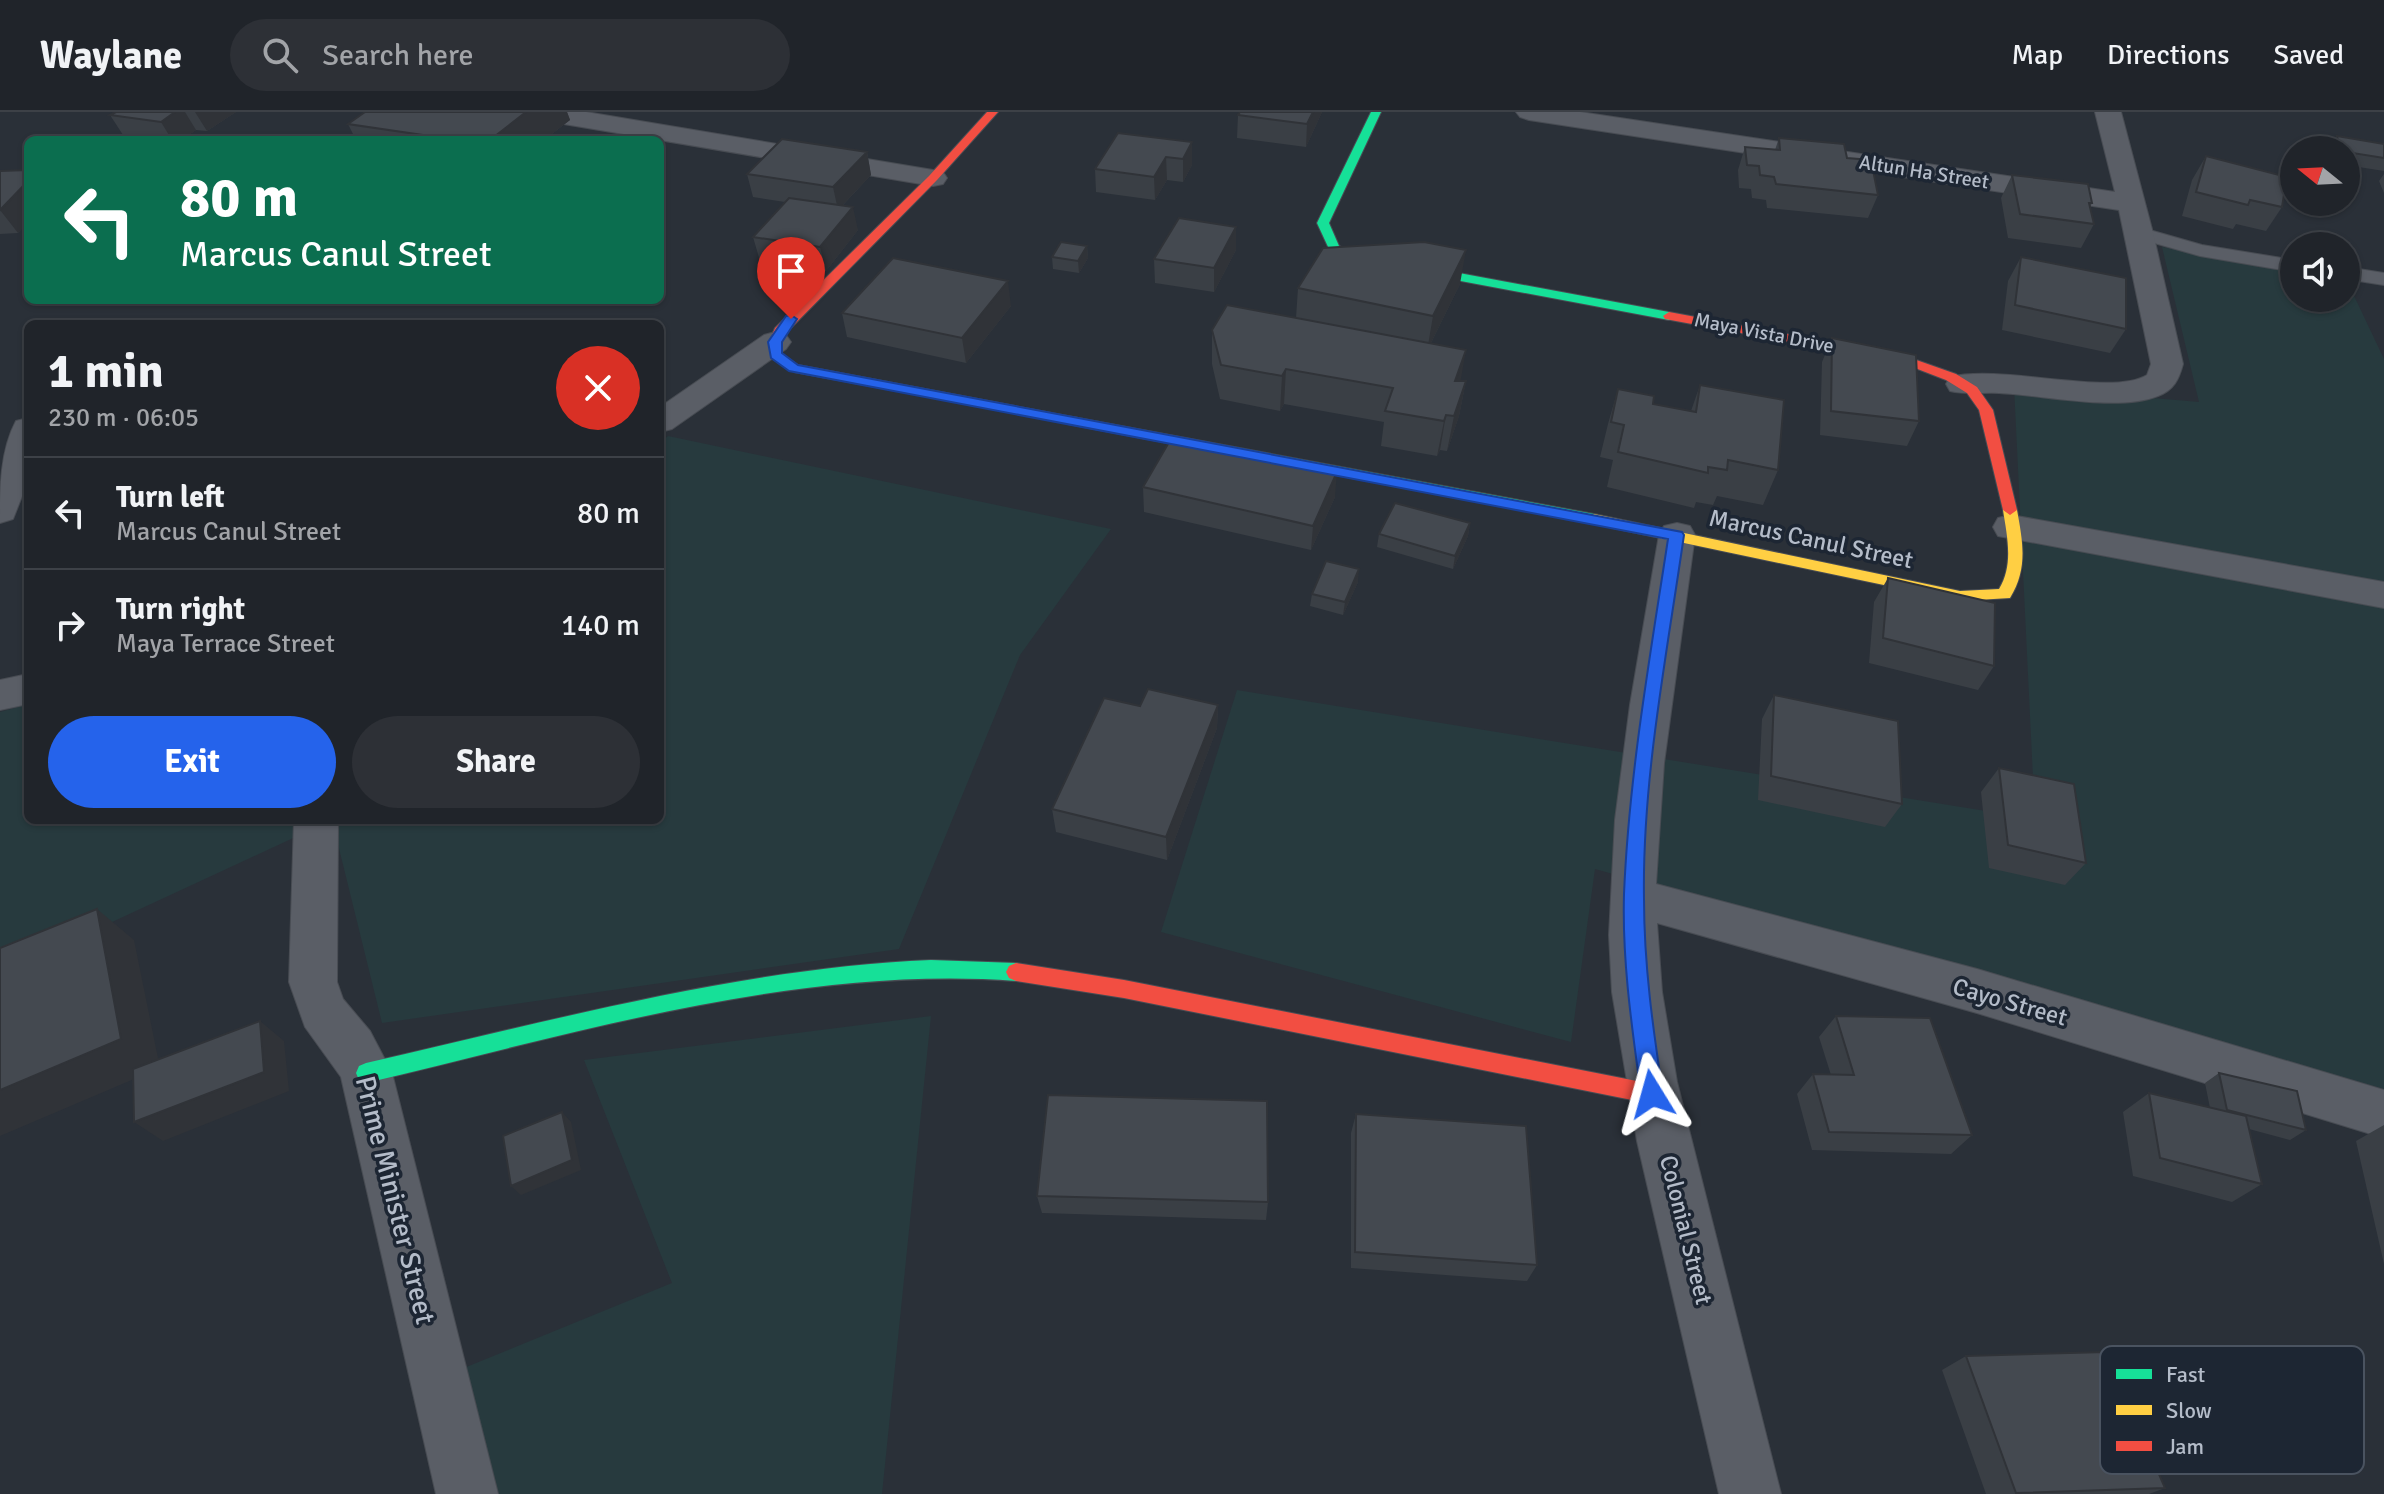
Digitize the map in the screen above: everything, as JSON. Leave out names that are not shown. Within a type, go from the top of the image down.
[{"type":"street","points":[[540,112],[933,178]]},
{"type":"street","points":[[664,419],[775,342],[791,319],[933,178],[993,112]]},
{"type":"street","name":"Maya Vista Drive","points":[[1376,112],[1323,223],[1334,248],[1354,257],[1919,363],[1962,384],[1998,383],[2125,393],[2147,389],[2162,380],[2167,364],[2139,233],[2108,112]]},
{"type":"street","name":"Altun Ha Street","points":[[1529,112],[2129,203]]},
{"type":"street","name":"Marcus Canul Street","points":[[775,342],[776,355],[794,368],[1677,535],[1960,596],[2004,594],[2014,583],[2017,571],[2011,527]]},
{"type":"street","points":[[1962,384],[1981,400],[1991,418],[2011,527],[2384,595]]},
{"type":"street","points":[[0,511],[24,440]]},
{"type":"street","name":"Colonial Street","points":[[1677,535],[1643,761],[1634,897],[1637,990],[1652,1094],[1750,1494]]},
{"type":"street","points":[[0,695],[24,690]]},
{"type":"street","name":"Prime Minister Street","points":[[316,824],[313,982],[323,1011],[352,1047],[366,1073],[467,1494]]},
{"type":"street","name":"Cayo Street","points":[[1634,897],[1977,991],[2384,1114]]},
{"type":"street","points":[[366,1073],[601,1018],[840,973],[971,968],[1042,973],[1437,1054],[1652,1094]]},
{"type":"lane","points":[[2139,233],[2200,250],[2280,264]]},
{"type":"lane","points":[[2360,275],[2384,279]]},
{"type":"green space","points":[[2162,247],[2280,264],[2280,312],[2360,312],[2360,308],[2384,359],[2384,1089],[1595,869],[1571,1042],[1161,932],[1237,690],[2035,819],[2014,386],[2199,402]]},
{"type":"green space","points":[[668,436],[1111,529],[1020,655],[899,949],[382,1023],[333,824],[664,824],[664,440]]},
{"type":"green space","points":[[24,705],[24,824],[323,824],[0,974],[0,712]]},
{"type":"green space","points":[[931,1016],[882,1494],[491,1494],[454,1372],[672,1283],[584,1060]]},
{"type":"building","points":[[116,112],[175,112],[161,122],[110,115]]},
{"type":"building","points":[[365,112],[526,112],[495,136],[430,136],[348,124]]},
{"type":"building","points":[[1240,112],[1313,112],[1307,124],[1238,115]]},
{"type":"building","points":[[1118,133],[1192,142],[1183,159],[1166,157],[1154,177],[1095,169]]},
{"type":"building","points":[[1779,138],[1844,144],[1847,158],[1871,160],[1878,195],[1776,184],[1774,177],[1760,175],[1759,166],[1747,165],[1745,147],[1780,150]]},
{"type":"building","points":[[782,139],[867,152],[833,187],[747,174]]},
{"type":"building","points":[[2360,140],[2384,144],[2384,158],[2360,154]]},
{"type":"building","points":[[2206,156],[2280,175],[2280,207],[2250,200],[2248,205],[2196,192]]},
{"type":"building","points":[[24,170],[24,185],[0,210],[0,171]]},
{"type":"building","points":[[2012,175],[2088,184],[2094,224],[2020,214]]},
{"type":"building","points":[[789,198],[853,207],[820,247],[753,237]]},
{"type":"building","points":[[1179,218],[1236,227],[1214,268],[1154,259]]},
{"type":"building","points":[[1061,242],[1087,246],[1078,261],[1052,257]]},
{"type":"building","points":[[1424,242],[1466,250],[1433,316],[1298,288],[1323,248]]},
{"type":"building","points":[[2021,257],[2126,278],[2126,329],[2015,305]]},
{"type":"building","points":[[893,258],[1008,281],[962,338],[842,313]]},
{"type":"building","points":[[1227,305],[1466,350],[1455,381],[1466,381],[1454,416],[1446,415],[1444,421],[1385,411],[1393,388],[1286,369],[1282,376],[1221,365],[1212,330]]},
{"type":"building","points":[[1832,338],[1916,355],[1919,421],[1831,411]]},
{"type":"building","points":[[1700,385],[1784,400],[1778,470],[1728,460],[1727,470],[1708,467],[1708,473],[1618,452],[1624,425],[1611,422],[1618,389],[1654,396],[1653,404],[1696,412]]},
{"type":"building","points":[[1172,437],[1337,472],[1313,526],[1143,487]]},
{"type":"building","points":[[1395,503],[1470,523],[1455,556],[1379,534]]},
{"type":"building","points":[[1326,561],[1359,569],[1345,602],[1312,594]]},
{"type":"building","points":[[1888,578],[1995,603],[1994,666],[1883,638]]},
{"type":"building","points":[[1148,689],[1218,705],[1166,837],[1052,809],[1104,698],[1140,706]]},
{"type":"building","points":[[1774,695],[1898,721],[1902,804],[1771,776]]},
{"type":"building","points":[[1999,768],[2074,784],[2086,863],[2008,845]]},
{"type":"building","points":[[97,909],[121,1039],[0,1090],[0,948]]},
{"type":"building","points":[[1836,1016],[1930,1018],[1972,1135],[1829,1132],[1813,1074],[1854,1075]]},
{"type":"building","points":[[260,1021],[264,1072],[134,1122],[133,1069]]},
{"type":"building","points":[[2219,1073],[2297,1091],[2306,1130],[2227,1110]]},
{"type":"building","points":[[2149,1093],[2246,1116],[2262,1184],[2160,1158]]},
{"type":"building","points":[[1048,1095],[1267,1101],[1268,1202],[1037,1196]]},
{"type":"building","points":[[562,1112],[572,1160],[511,1186],[503,1136]]},
{"type":"building","points":[[1356,1114],[1526,1126],[1537,1265],[1355,1252]]},
{"type":"building","points":[[2100,1352],[2100,1474],[2159,1474],[2165,1488],[2016,1493],[1966,1356]]},
{"type":"traffic: fast","points":[[1376,112],[1323,223],[1334,248],[1354,257],[1669,316]]},
{"type":"traffic: fast","points":[[1073,421],[1594,519]]},
{"type":"traffic: fast","points":[[366,1073],[641,1010],[805,979],[931,968],[1016,972]]},
{"type":"traffic: slow","points":[[1594,519],[1960,596],[2004,594],[2010,585],[2016,564],[2010,510]]},
{"type":"traffic: jam","points":[[993,112],[933,178],[780,331],[775,342],[776,355],[794,368],[1073,421]]},
{"type":"traffic: jam","points":[[1669,316],[1905,360],[1951,377],[1972,390],[1986,410],[2010,510]]},
{"type":"traffic: jam","points":[[1016,972],[1124,989],[1652,1094]]},
{"type":"route","points":[[791,319],[775,342],[776,355],[794,368],[1677,535],[1643,761],[1634,897],[1637,990],[1652,1094]]}]
